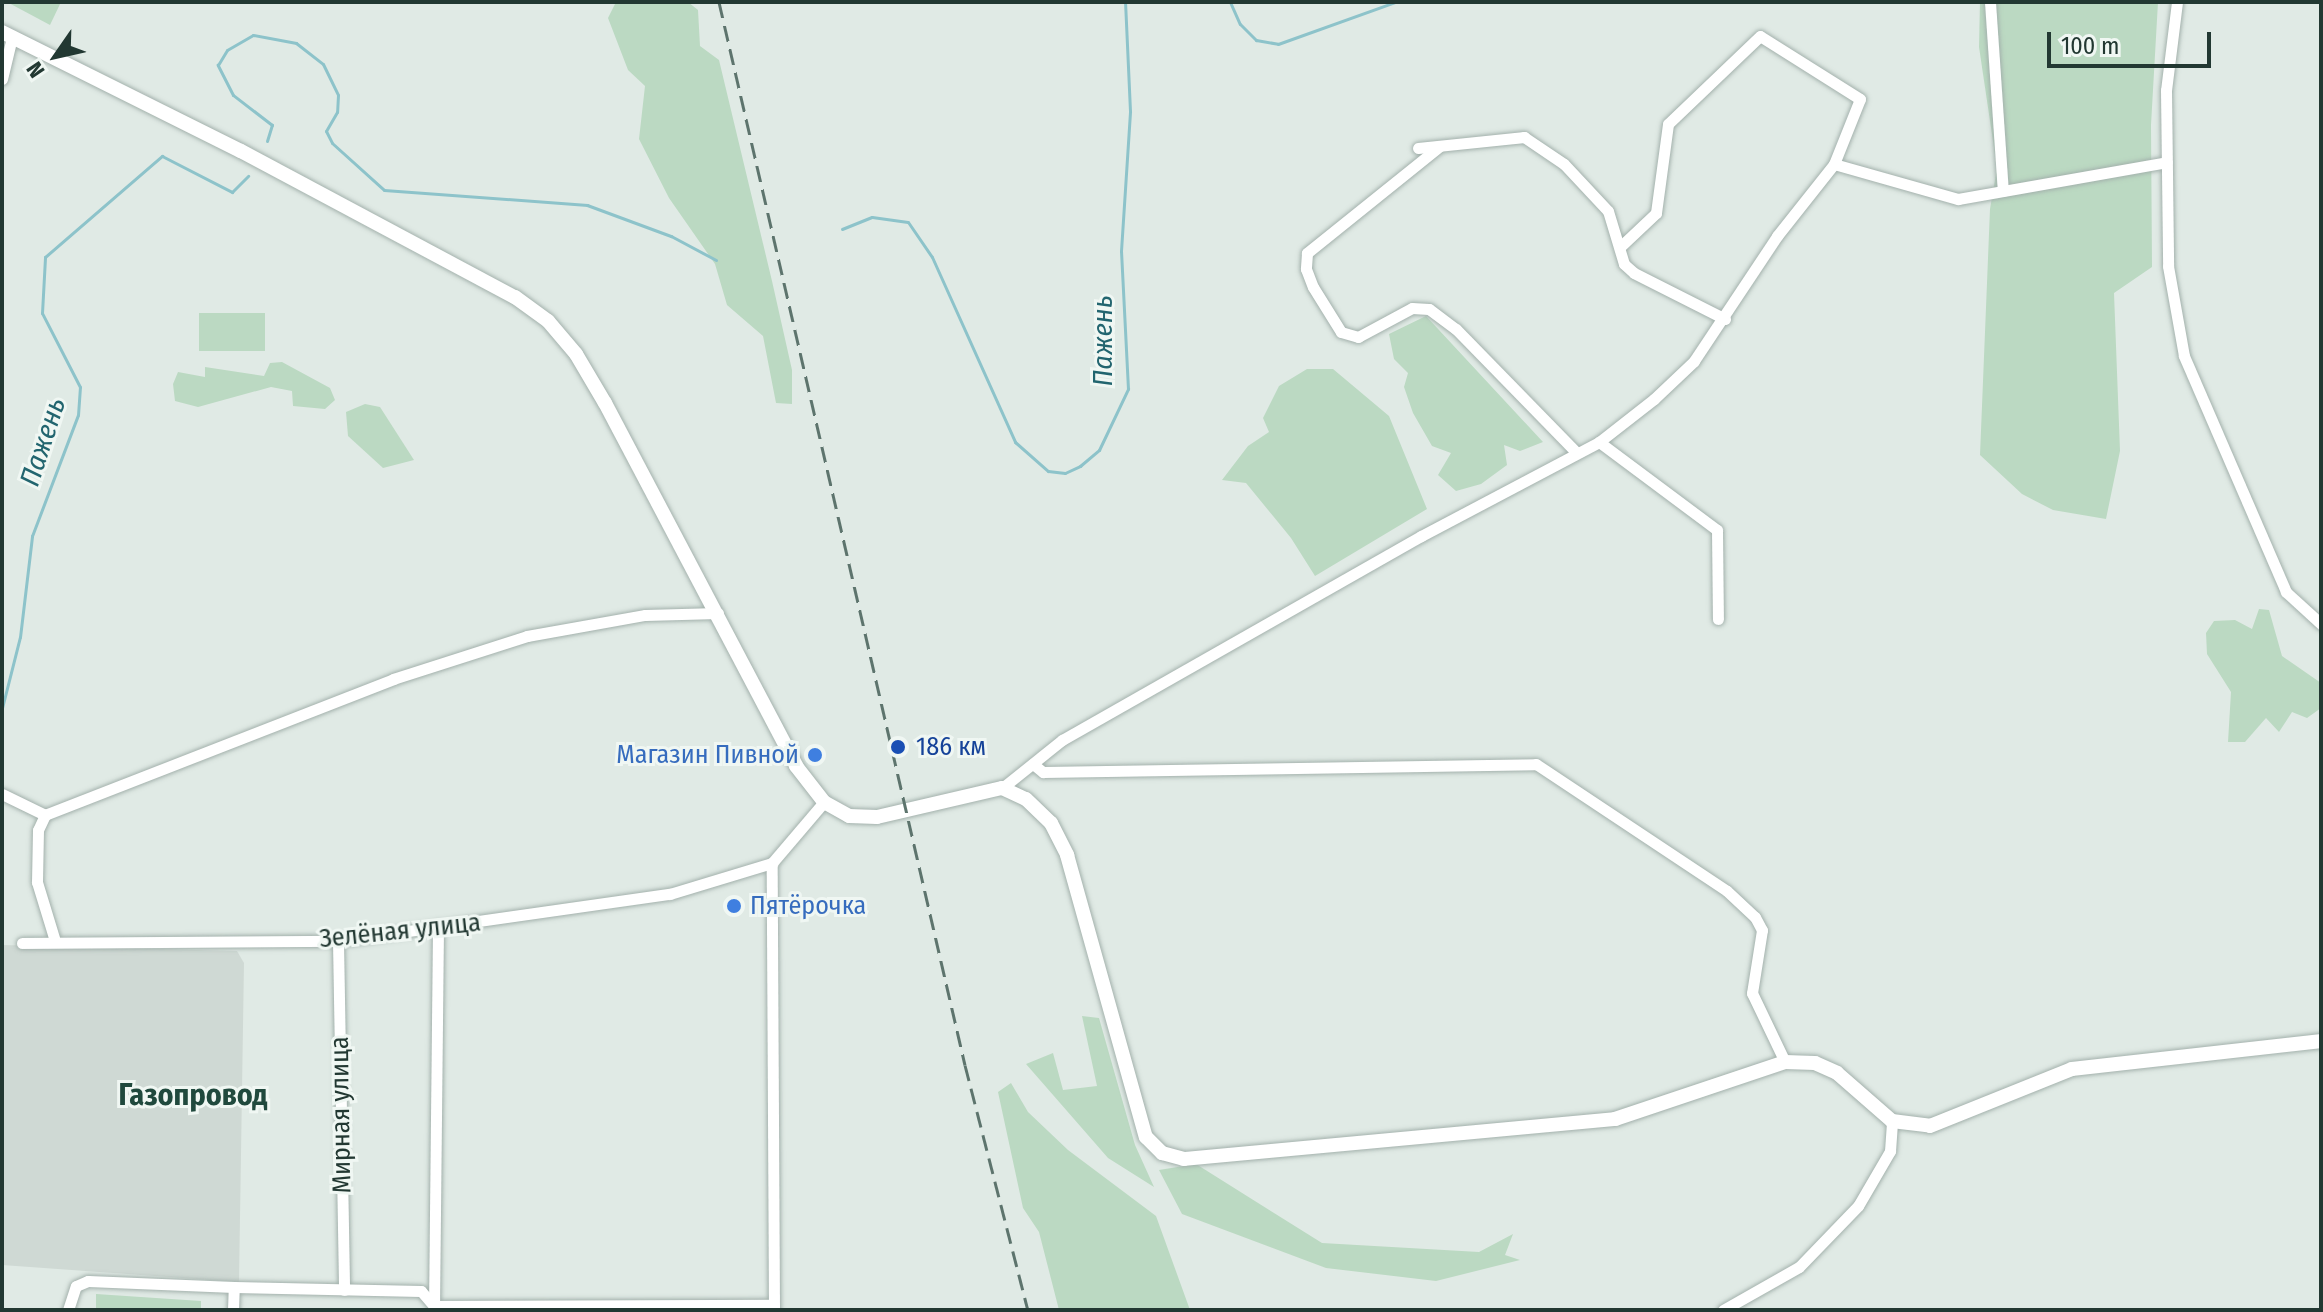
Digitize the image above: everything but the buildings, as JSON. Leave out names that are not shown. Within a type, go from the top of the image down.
[{"type":"street","points":[[1990,2],[2003,191]]},
{"type":"street","points":[[2177,2],[2166,90],[2168,266],[2184,356],[2286,592],[2321,624]]},
{"type":"street","points":[[2,79],[7,35],[273,167],[515,297],[548,321],[576,354],[605,403],[796,766],[824,802],[849,816],[877,817],[1002,788],[1062,740],[1576,452],[1599,442],[1694,361],[1725,319],[1777,236],[1834,164],[1860,99],[1760,36],[1668,124],[1656,213],[1620,247]]},
{"type":"street","points":[[1418,148],[1524,137],[1564,164],[1608,211],[1624,264],[1634,273],[1725,319]]},
{"type":"street","points":[[1440,146],[1307,253],[1306,269],[1313,287],[1341,332],[1358,337],[1412,308],[1429,309],[1456,329],[1576,452]]},
{"type":"street","points":[[1834,164],[1958,199],[2167,162]]},
{"type":"street","points":[[1599,442],[1717,530],[1718,619]]},
{"type":"street","points":[[55,941],[37,882],[38,830],[45,815],[393,679],[527,636],[645,615],[718,613]]},
{"type":"street","points":[[1033,764],[1043,772],[1536,764],[1727,891],[1755,917],[1762,930],[1752,993],[1785,1062]]},
{"type":"street","points":[[1002,788],[1026,799],[1051,823],[1067,855],[1146,1137],[1162,1153],[1184,1159],[1615,1119],[1785,1062],[1815,1063],[1837,1073],[1892,1121],[1930,1126],[2072,1069],[2321,1041]]},
{"type":"street","points":[[2,794],[45,815]]},
{"type":"street","points":[[434,1308],[774,1308],[772,863],[824,802]]},
{"type":"street","name":"Зелёная улица","points":[[22,943],[338,941],[670,894],[772,863]]},
{"type":"street","points":[[434,1308],[438,926]]},
{"type":"street","name":"Мирная улица","points":[[338,941],[344,1290]]},
{"type":"street","points":[[1723,1310],[1799,1267],[1858,1206],[1890,1151],[1892,1121]]},
{"type":"street","points":[[68,1310],[76,1286],[88,1281],[421,1291],[434,1308]]},
{"type":"street","points":[[233,1310],[234,1287]]},
{"type":"shaded area","points":[[2,945],[237,951],[244,963],[239,1282],[2,1265]]},
{"type":"green space","points":[[7,2],[61,2],[50,25]]},
{"type":"green space","points":[[616,2],[688,2],[698,10],[700,46],[719,60],[772,281],[792,370],[792,404],[776,403],[763,336],[727,305],[715,264],[669,198],[639,139],[645,86],[628,70],[608,18]]},
{"type":"green space","points":[[1980,2],[2158,2],[2151,125],[2152,267],[2114,293],[2120,451],[2106,519],[2053,510],[2022,494],[1980,455],[1990,209],[1997,168],[1979,47]]},
{"type":"green space","points":[[199,313],[265,313],[265,351],[199,351]]},
{"type":"green space","points":[[1426,316],[1543,442],[1520,451],[1504,445],[1507,465],[1481,484],[1456,491],[1438,475],[1451,453],[1432,446],[1413,413],[1404,387],[1408,373],[1394,359],[1389,334]]},
{"type":"green space","points":[[282,362],[330,388],[335,400],[325,409],[293,406],[292,391],[271,387],[198,407],[175,401],[173,384],[178,372],[205,377],[205,367],[264,376],[270,363]]},
{"type":"green space","points":[[1307,369],[1333,369],[1389,416],[1427,509],[1315,576],[1291,538],[1246,483],[1222,480],[1248,446],[1269,432],[1263,418],[1279,386]]},
{"type":"green space","points":[[365,404],[380,407],[414,460],[383,468],[348,436],[346,412]]},
{"type":"green space","points":[[2259,609],[2269,610],[2282,656],[2321,683],[2321,708],[2307,718],[2292,712],[2279,732],[2266,718],[2245,742],[2228,742],[2231,692],[2207,654],[2206,633],[2214,621],[2235,620],[2252,629]]},
{"type":"green space","points":[[1082,1016],[1099,1018],[1135,1145],[1154,1187],[1108,1158],[1026,1064],[1053,1053],[1063,1090],[1097,1086]]},
{"type":"green space","points":[[1011,1083],[1028,1112],[1068,1150],[1156,1216],[1190,1310],[1059,1310],[1039,1232],[1023,1208],[998,1092]]},
{"type":"green space","points":[[1196,1164],[1322,1243],[1479,1252],[1513,1234],[1505,1255],[1520,1260],[1436,1281],[1326,1268],[1182,1214],[1159,1170]]},
{"type":"green space","points":[[96,1294],[201,1301],[201,1310],[96,1310]]},
{"type":"waterway","name":"Пажень","points":[[842,229],[872,217],[908,222],[932,257],[1015,442],[1048,471],[1065,473],[1080,466],[1099,450],[1128,389],[1121,251],[1130,111],[1125,2]]},
{"type":"waterway","name":"Пажень","points":[[1230,2],[1240,24],[1256,40],[1278,44],[1395,2]]},
{"type":"waterway","name":"Пажень","points":[[267,141],[272,125],[233,95],[218,65],[227,50],[253,35],[296,43],[323,64],[338,95],[337,112],[326,131],[332,143],[384,190],[587,205],[671,236],[716,260]]},
{"type":"waterway","name":"Пажень","points":[[2,708],[20,637],[32,536],[78,415],[80,387],[42,313],[45,257],[162,156],[232,192],[248,176]]},
{"type":"railway","points":[[719,2],[965,1065],[1028,1310]]},
{"type":"place","name":"186 км","points":[[898,747]]},
{"type":"place","name":"Магазин Пивной","points":[[815,755]]},
{"type":"place","name":"Пятёрочка","points":[[734,906]]},
{"type":"district","name":"Газопровод","points":[[193,1095]]}]
